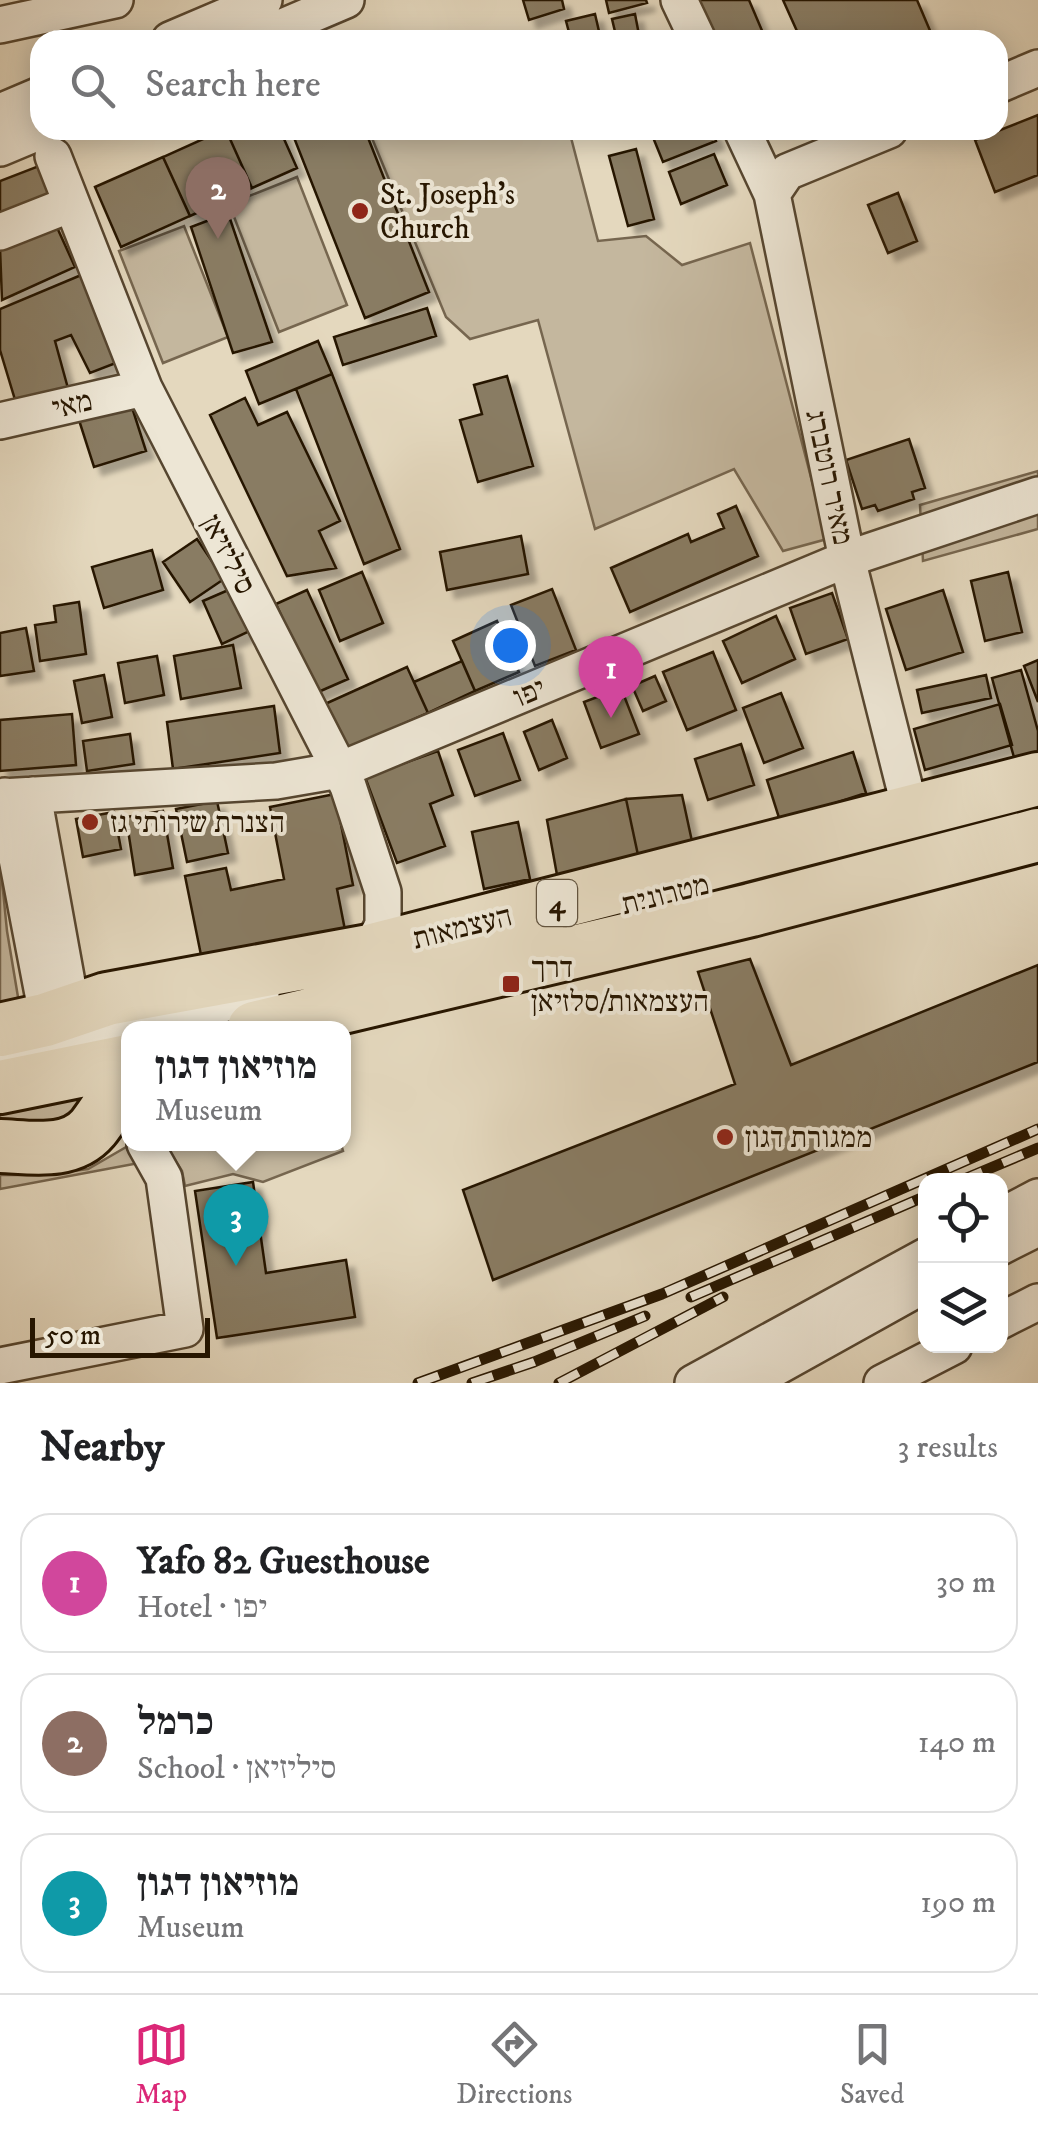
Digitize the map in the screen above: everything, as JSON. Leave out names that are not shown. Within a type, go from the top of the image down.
[{"type":"highway","name":"העצמאות","points":[[0,1087],[84,1058],[125,996],[368,951],[1038,779]]},
{"type":"highway","name":"העצמאות","points":[[283,1021],[751,910],[1038,834]]},
{"type":"highway","points":[[0,1146],[65,1145],[79,1140],[94,1126],[84,1058]]},
{"type":"street","points":[[0,25],[115,0]]},
{"type":"street","points":[[194,30],[264,0]]},
{"type":"street","points":[[276,30],[346,0]]},
{"type":"street","points":[[679,0],[693,30]]},
{"type":"street","points":[[1008,81],[1038,68]]},
{"type":"street","points":[[0,112],[30,99]]},
{"type":"street","name":"מאיר רוטברג","points":[[747,140],[772,194],[847,559],[906,793],[922,804],[938,806]]},
{"type":"street","points":[[772,194],[787,172],[865,140]]},
{"type":"street","points":[[0,148],[48,143]]},
{"type":"street","name":"סיליזיאן","points":[[48,143],[144,388],[340,770],[383,892],[383,925],[368,951]]},
{"type":"street","points":[[0,232],[71,204]]},
{"type":"street","name":"מאי","points":[[0,421],[144,388]]},
{"type":"street","name":"יפו","points":[[13,796],[276,781],[340,770],[847,559],[1038,495]]},
{"type":"street","points":[[13,796],[84,1058]]},
{"type":"street","name":"מטרונית","points":[[220,1021],[1038,798]]},
{"type":"street","name":"מטרונית","points":[[213,1021],[1038,813]]},
{"type":"street","name":"מטרונית","points":[[0,1072],[121,1048]]},
{"type":"street","name":"מטרונית","points":[[0,1056],[84,1058]]},
{"type":"street","points":[[0,1366],[185,1329],[164,1178],[149,1151]]},
{"type":"street","points":[[1008,1213],[1038,1198]]},
{"type":"street","points":[[1008,1242],[1038,1228]]},
{"type":"street","points":[[693,1383],[918,1260]]},
{"type":"street","points":[[748,1383],[918,1288]]},
{"type":"street","points":[[1008,1317],[1038,1302]]},
{"type":"street","points":[[882,1383],[940,1353]]},
{"type":"shaded area","points":[[373,140],[572,140],[598,241],[646,236],[682,265],[750,243],[827,539],[783,551],[734,469],[595,529],[538,320],[470,339],[446,317]]},
{"type":"shaded area","points":[[297,177],[347,305],[279,332],[229,204]]},
{"type":"shaded area","points":[[184,226],[228,337],[163,363],[119,251]]},
{"type":"shaded area","points":[[1038,471],[1038,529],[923,561],[920,505]]},
{"type":"shaded area","points":[[0,860],[21,1015],[0,1018]]},
{"type":"shaded area","points":[[0,1094],[83,1094],[79,1115],[0,1137]]},
{"type":"shaded area","points":[[121,1150],[137,1151],[139,1163],[0,1189],[0,1175],[88,1169]]},
{"type":"shaded area","points":[[169,1151],[343,1151],[263,1182],[233,1174],[185,1186],[182,1171]]},
{"type":"building","points":[[523,0],[562,0],[564,9],[529,20]]},
{"type":"building","points":[[606,0],[646,0],[647,3],[609,13]]},
{"type":"building","points":[[699,0],[749,0],[762,30],[712,30]]},
{"type":"building","points":[[783,0],[917,0],[930,30],[796,30]]},
{"type":"building","points":[[595,14],[599,30],[568,30],[566,21]]},
{"type":"building","points":[[635,14],[638,30],[615,30],[612,19]]},
{"type":"building","points":[[1038,115],[1038,175],[995,192],[975,140],[1008,140],[1008,127]]},
{"type":"building","points":[[201,140],[230,140],[252,188],[190,216],[163,157]]},
{"type":"building","points":[[230,140],[284,140],[297,168],[252,188]]},
{"type":"building","name":"St. Joseph's Church","points":[[295,140],[369,140],[429,292],[365,318]]},
{"type":"building","points":[[654,140],[716,140],[716,141],[663,162]]},
{"type":"building","points":[[636,149],[654,219],[628,226],[609,156]]},
{"type":"building","points":[[714,154],[727,185],[681,204],[669,172]]},
{"type":"building","points":[[163,157],[190,216],[121,247],[95,187]]},
{"type":"building","points":[[44,164],[59,202],[0,225],[0,181]]},
{"type":"building","points":[[898,193],[917,241],[888,253],[868,205]]},
{"type":"building","points":[[228,213],[272,342],[233,353],[191,227]]},
{"type":"building","points":[[55,223],[75,267],[2,300],[0,248]]},
{"type":"building","points":[[86,273],[121,361],[90,373],[71,335],[55,341],[69,392],[16,403],[0,350],[0,309]]},
{"type":"building","points":[[427,308],[436,336],[343,365],[334,337]]},
{"type":"building","points":[[318,341],[332,374],[259,404],[246,371]]},
{"type":"building","points":[[332,374],[400,549],[364,564],[296,389]]},
{"type":"building","points":[[507,376],[533,466],[478,482],[460,420],[482,414],[474,385]]},
{"type":"building","points":[[245,398],[258,425],[287,412],[340,521],[319,531],[336,568],[287,576],[210,415]]},
{"type":"building","points":[[130,401],[146,451],[94,467],[78,417]]},
{"type":"building","points":[[909,439],[925,488],[912,492],[914,499],[878,511],[875,505],[862,509],[846,460]]},
{"type":"building","points":[[736,506],[758,556],[630,612],[611,568],[688,534],[691,542],[724,528],[718,514]]},
{"type":"building","points":[[521,536],[528,574],[447,590],[440,552]]},
{"type":"building","points":[[197,539],[224,579],[190,602],[163,562]]},
{"type":"building","points":[[152,550],[163,590],[104,608],[92,567]]},
{"type":"building","points":[[362,572],[383,623],[340,641],[319,590]]},
{"type":"building","points":[[1008,572],[1022,632],[985,641],[971,581]]},
{"type":"building","points":[[233,588],[252,630],[222,644],[203,601]]},
{"type":"building","points":[[552,589],[576,650],[535,666],[511,605]]},
{"type":"building","points":[[307,590],[348,679],[316,693],[276,604]]},
{"type":"building","points":[[943,590],[963,652],[906,670],[886,609]]},
{"type":"building","points":[[832,593],[848,639],[806,654],[790,608]]},
{"type":"building","points":[[79,602],[86,654],[40,661],[35,625],[56,622],[54,606]]},
{"type":"building","points":[[776,616],[795,659],[742,683],[723,641]]},
{"type":"building","points":[[497,621],[519,672],[475,691],[453,641]]},
{"type":"building","points":[[26,628],[34,671],[0,676],[0,633]]},
{"type":"building","points":[[233,645],[241,688],[181,699],[174,656]]},
{"type":"building","points":[[713,652],[736,710],[687,730],[663,672]]},
{"type":"building","points":[[157,656],[164,695],[125,703],[118,663]]},
{"type":"building","points":[[1038,660],[1038,702],[1024,666]]},
{"type":"building","points":[[462,661],[475,691],[428,713],[414,682]]},
{"type":"building","points":[[407,667],[428,713],[345,750],[325,704]]},
{"type":"building","points":[[1021,670],[1038,731],[1038,754],[1015,761],[992,678]]},
{"type":"building","points":[[104,675],[112,717],[82,723],[74,681]]},
{"type":"building","points":[[986,675],[991,698],[922,713],[917,690]]},
{"type":"building","points":[[655,676],[666,701],[643,711],[632,686]]},
{"type":"building","points":[[621,688],[639,734],[601,748],[584,702]]},
{"type":"building","points":[[781,693],[803,748],[764,763],[743,708]]},
{"type":"building","points":[[1000,704],[1012,745],[925,770],[914,729]]},
{"type":"building","points":[[274,706],[280,753],[173,769],[167,722]]},
{"type":"building","points":[[72,714],[76,765],[0,771],[0,720]]},
{"type":"building","points":[[552,720],[567,758],[539,770],[524,732]]},
{"type":"building","points":[[503,733],[520,780],[475,796],[458,750]]},
{"type":"building","points":[[130,734],[134,764],[87,771],[83,741]]},
{"type":"building","points":[[741,744],[754,785],[708,800],[695,759]]},
{"type":"building","points":[[438,751],[453,795],[430,804],[445,846],[397,863],[365,777]]},
{"type":"building","points":[[853,752],[866,793],[780,821],[767,780]]},
{"type":"building","points":[[335,794],[353,885],[337,889],[345,930],[202,960],[185,876],[226,868],[231,890],[284,879],[270,807]]},
{"type":"building","points":[[682,795],[693,846],[638,855],[626,799]]},
{"type":"building","points":[[626,799],[638,855],[557,875],[547,820]]},
{"type":"building","points":[[217,801],[228,853],[187,862],[176,809]]},
{"type":"building","points":[[163,811],[173,868],[135,875],[126,817]]},
{"type":"building","points":[[114,812],[121,849],[83,857],[76,819]]},
{"type":"building","points":[[518,822],[530,879],[484,889],[472,832]]},
{"type":"building","name":"ממגורת דגון","points":[[750,959],[791,1065],[1038,965],[1038,1062],[493,1280],[463,1190],[735,1084],[698,972]]},
{"type":"building","points":[[253,1182],[266,1273],[346,1260],[355,1317],[217,1338],[195,1191]]},
{"type":"railway","points":[[418,1383],[662,1294],[1038,1129]]},
{"type":"railway","points":[[979,1173],[1038,1148]]},
{"type":"railway","points":[[691,1297],[918,1199]]},
{"type":"railway","points":[[559,1383],[723,1297]]},
{"type":"railway","points":[[472,1383],[645,1316]]},
{"type":"place","name":"St. Joseph's Church","points":[[360,211]]},
{"type":"place","name":"כרמל","points":[[218,239]]},
{"type":"place","name":"Yafo 82 Guesthouse","points":[[611,718]]},
{"type":"place","name":"הצנרת שירותי גז","points":[[90,822]]},
{"type":"place","name":"דרך העצמאות/סלזיאן","points":[[511,984]]},
{"type":"place","name":"ממגורת דגון","points":[[725,1137]]},
{"type":"place","name":"מוזיאון דגון","points":[[236,1266]]}]
